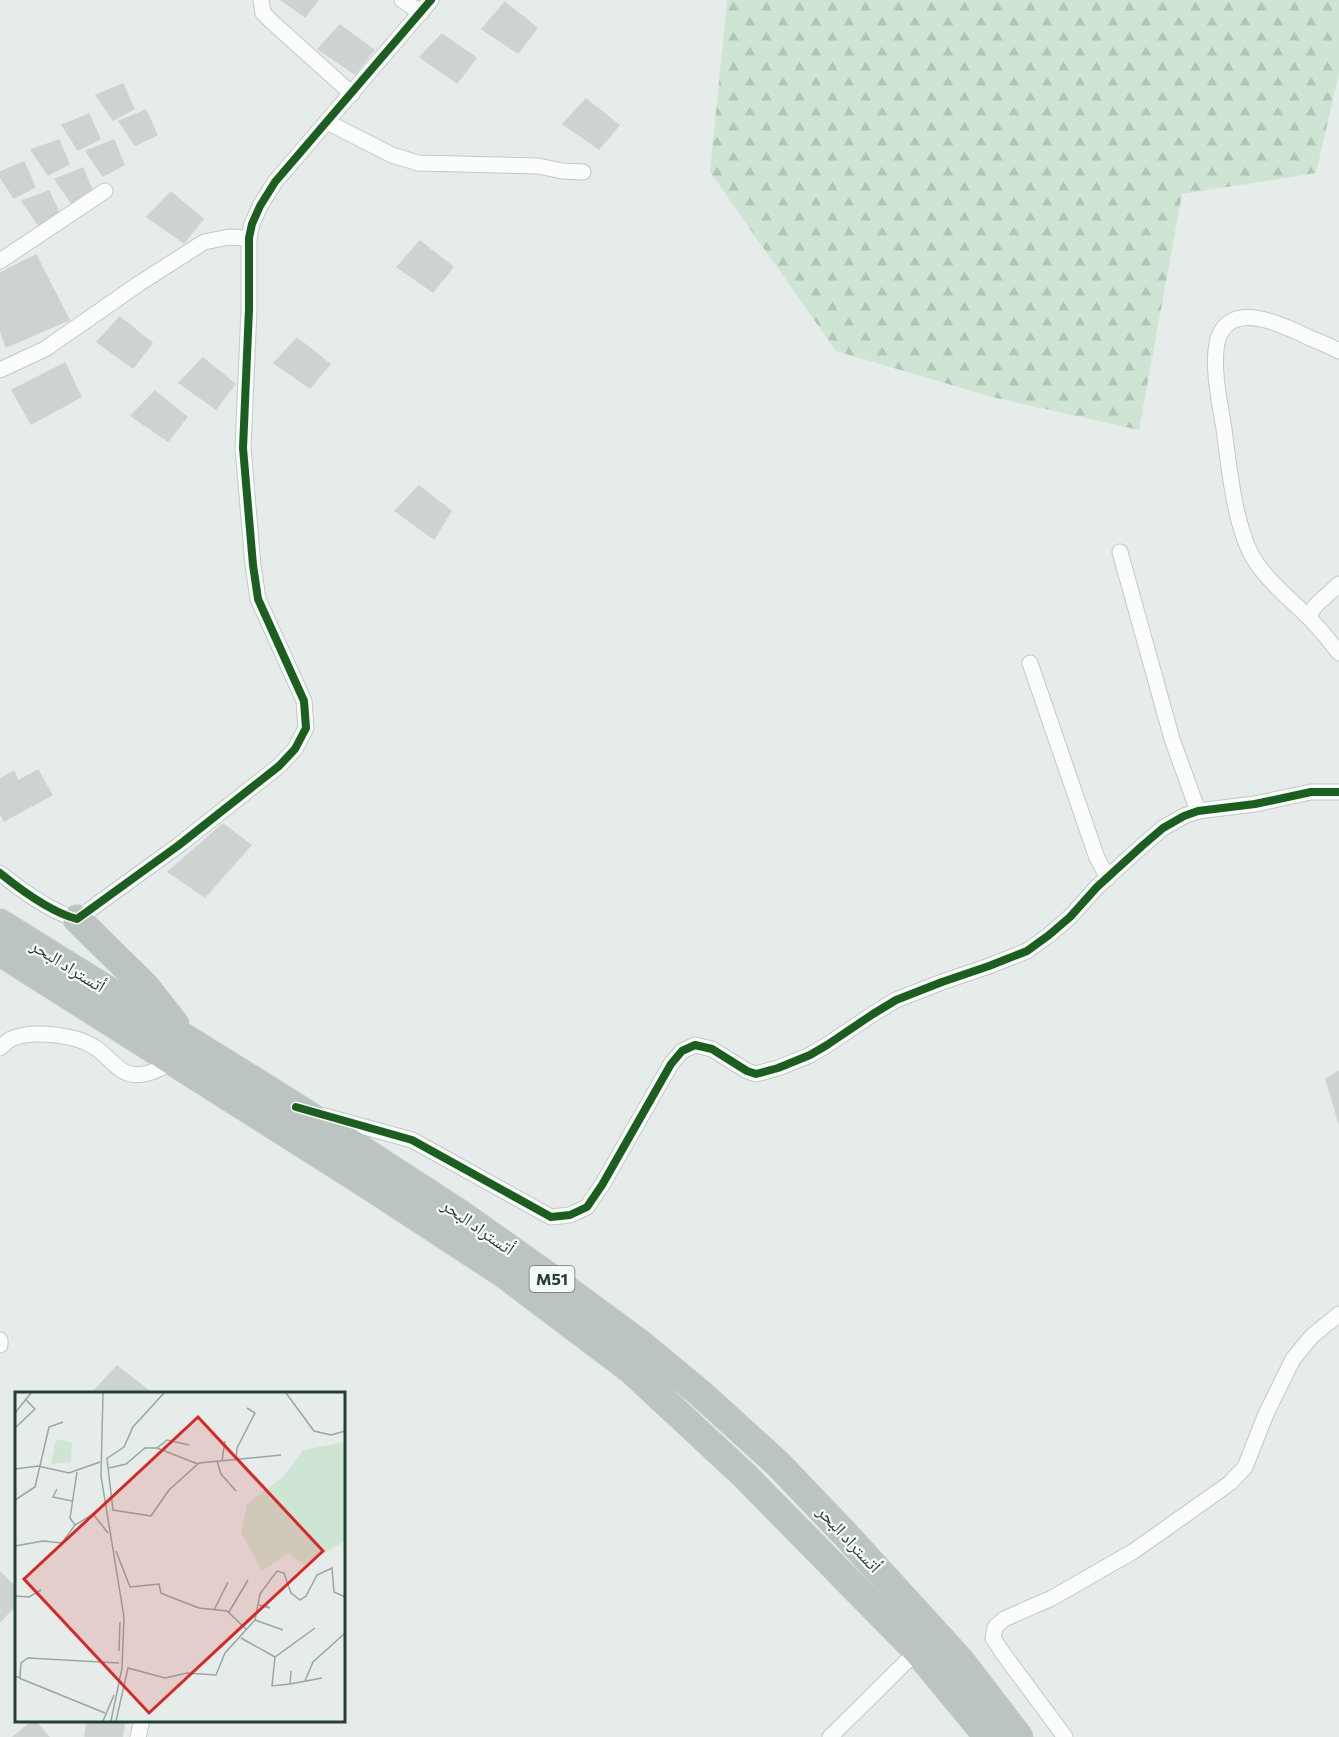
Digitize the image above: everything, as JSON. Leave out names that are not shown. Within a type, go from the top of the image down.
[{"type":"highway","points":[[77,919],[145,986],[181,1052]]},
{"type":"highway","name":"أتستراد البحر","points":[[0,923],[372,1187],[504,1275],[631,1370],[744,1475],[917,1651],[988,1737]]},
{"type":"highway","name":"أتستراد البحر","points":[[0,952],[181,1052],[296,1107],[462,1215],[638,1342],[701,1394],[778,1464],[960,1660],[1019,1737]]},
{"type":"street","points":[[261,0],[263,13],[352,94]]},
{"type":"street","points":[[402,0],[421,13]]},
{"type":"street","points":[[0,873],[45,904],[66,916],[77,919],[179,845],[279,766],[296,749],[306,728],[304,701],[258,599],[253,565],[243,448],[249,309],[249,238],[260,206],[275,182],[431,0]]},
{"type":"street","points":[[327,122],[392,155],[418,163],[538,166],[575,173],[583,172]]},
{"type":"street","points":[[0,261],[105,191]]},
{"type":"street","points":[[0,370],[45,349],[140,282],[204,242],[229,237],[249,238]]},
{"type":"street","points":[[1339,351],[1276,323],[1245,317],[1225,327],[1219,335],[1216,346],[1216,366],[1227,457],[1239,519],[1251,554],[1261,569],[1308,616],[1339,653]]},
{"type":"street","points":[[1120,552],[1172,739],[1198,811]]},
{"type":"street","points":[[1308,616],[1316,605],[1338,587]]},
{"type":"street","points":[[1029,663],[1097,858],[1108,878]]},
{"type":"street","points":[[296,1107],[412,1140],[551,1217],[570,1215],[587,1207],[671,1064],[682,1051],[695,1045],[712,1049],[747,1071],[756,1074],[778,1068],[810,1055],[896,1000],[1027,951],[1070,917],[1108,878],[1163,828],[1184,816],[1198,811],[1255,804],[1311,792],[1339,792]]},
{"type":"street","points":[[0,1048],[12,1039],[30,1035],[66,1036],[94,1046],[124,1072],[138,1074],[151,1073],[181,1052]]},
{"type":"street","points":[[1065,1737],[993,1638],[995,1627],[1004,1619],[1052,1598],[1134,1551],[1230,1483],[1245,1467],[1266,1414],[1293,1359],[1312,1336],[1339,1314]]},
{"type":"street","points":[[830,1737],[917,1651]]},
{"type":"street","points":[[138,1737],[142,1722]]},
{"type":"green space","points":[[727,0],[1339,0],[1339,73],[1316,173],[1182,194],[1139,430],[992,397],[836,351],[710,172]]},
{"type":"building","points":[[281,0],[318,0],[305,17]]},
{"type":"building","points":[[505,2],[537,28],[518,53],[482,29]]},
{"type":"building","points":[[340,25],[374,50],[355,74],[318,49]]},
{"type":"building","points":[[442,34],[476,58],[457,83],[420,57]]},
{"type":"building","points":[[123,84],[134,109],[113,120],[96,95]]},
{"type":"building","points":[[586,99],[619,125],[599,149],[563,124]]},
{"type":"building","points":[[146,110],[157,135],[135,145],[119,121]]},
{"type":"building","points":[[89,114],[100,139],[78,150],[62,125]]},
{"type":"building","points":[[59,140],[69,164],[48,175],[31,150]]},
{"type":"building","points":[[114,140],[124,165],[103,176],[86,151]]},
{"type":"building","points":[[24,162],[35,187],[14,198],[0,177],[0,172]]},
{"type":"building","points":[[83,168],[93,193],[72,204],[55,179]]},
{"type":"building","points":[[49,191],[60,215],[39,226],[22,201]]},
{"type":"building","points":[[171,192],[203,219],[184,243],[147,217]]},
{"type":"building","points":[[420,241],[453,267],[433,292],[397,267]]},
{"type":"building","points":[[36,255],[69,320],[6,347],[0,329],[0,273]]},
{"type":"building","points":[[120,317],[152,343],[133,368],[97,342]]},
{"type":"building","points":[[297,338],[330,364],[310,388],[274,363]]},
{"type":"building","points":[[203,358],[235,384],[216,409],[179,383]]},
{"type":"building","points":[[65,363],[81,397],[31,424],[12,390]]},
{"type":"building","points":[[155,391],[187,417],[168,441],[131,416]]},
{"type":"building","points":[[419,486],[451,511],[434,539],[395,511]]},
{"type":"building","points":[[38,770],[52,795],[4,821],[0,813],[0,779],[14,771],[18,781]]},
{"type":"building","points":[[223,824],[251,845],[205,897],[168,872]]},
{"type":"building","points":[[1339,1071],[1339,1123],[1326,1079]]},
{"type":"building","points":[[117,1366],[150,1392],[95,1392]]},
{"type":"building","points":[[0,1572],[15,1587],[15,1606],[0,1622]]},
{"type":"building","points":[[32,1722],[36,1722],[49,1737],[13,1737]]},
{"type":"building","points":[[87,1722],[125,1722],[122,1737],[85,1737]]},
{"type":"cycle path","points":[[0,873],[47,906],[77,919],[179,845],[279,766],[295,749],[306,728],[304,701],[258,599],[253,565],[243,448],[249,309],[249,238],[260,206],[275,182],[431,0]]},
{"type":"cycle path","points":[[296,1107],[412,1140],[551,1217],[570,1215],[587,1207],[671,1064],[682,1051],[695,1045],[712,1049],[747,1071],[756,1074],[778,1068],[810,1055],[896,1000],[1027,951],[1070,917],[1097,887],[1142,846],[1163,828],[1184,816],[1198,811],[1255,804],[1311,792],[1339,792]]}]
